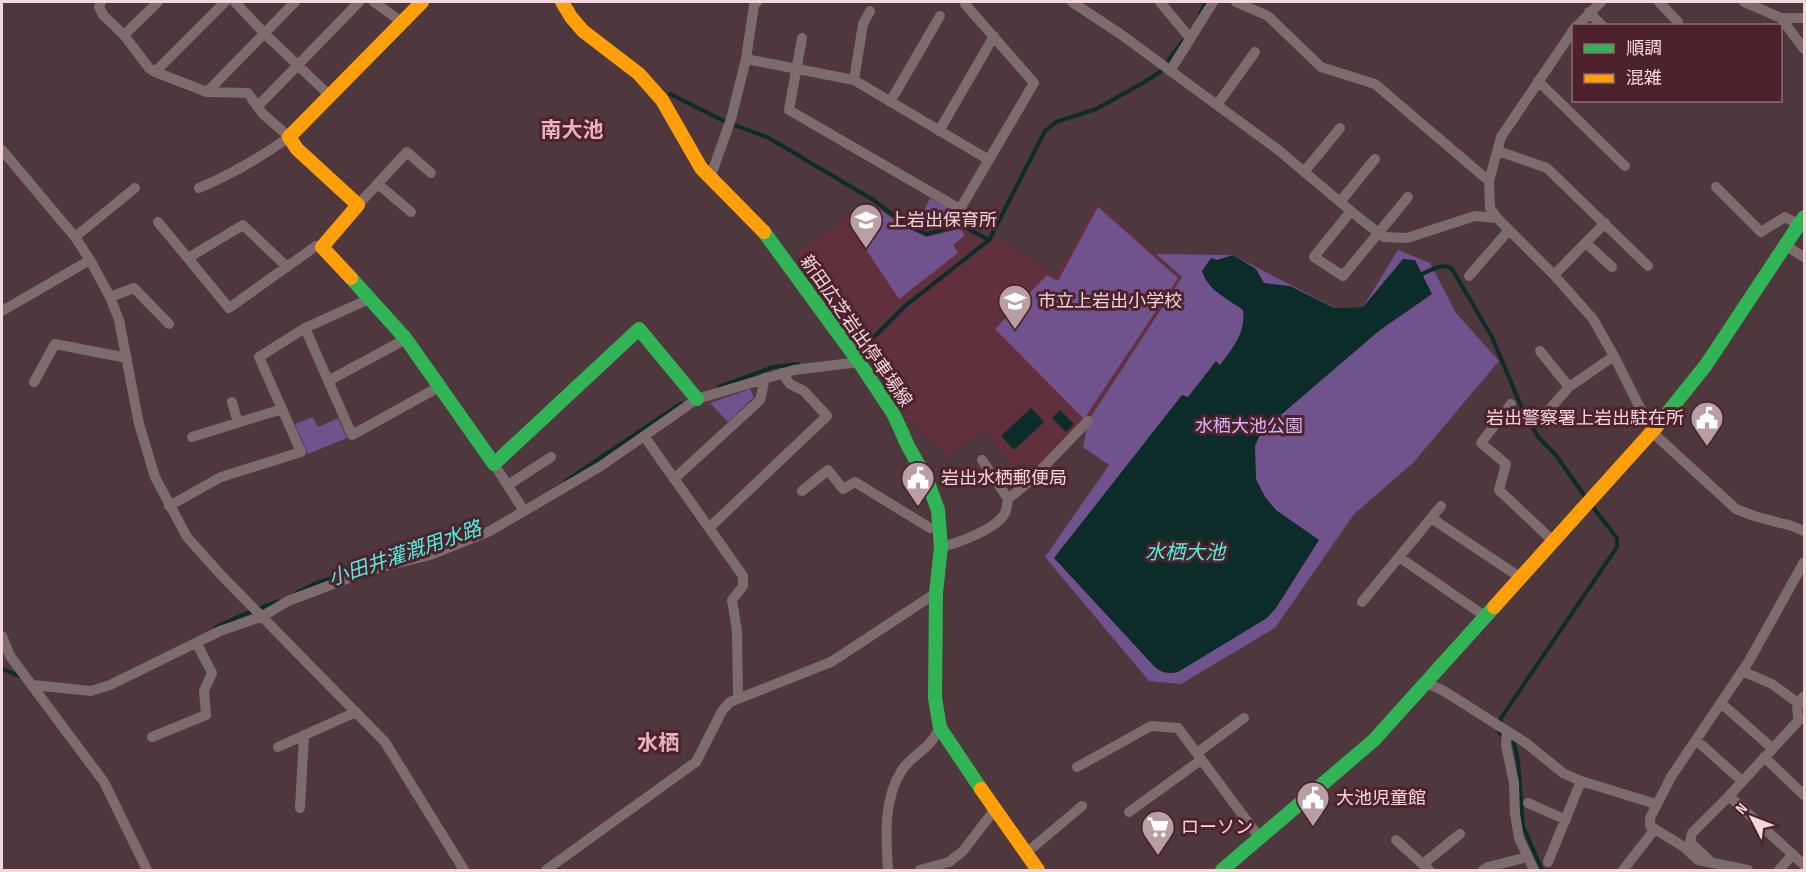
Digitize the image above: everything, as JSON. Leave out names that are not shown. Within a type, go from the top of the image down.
[{"type":"street","points":[[101,2],[99,7],[103,15],[124,35],[149,68],[207,92],[248,93],[262,113],[289,138],[297,149],[358,205]]},
{"type":"street","points":[[124,35],[158,2]]},
{"type":"street","points":[[155,72],[225,2]]},
{"type":"street","points":[[235,2],[329,95]]},
{"type":"street","points":[[207,92],[295,2]]},
{"type":"street","points":[[258,105],[359,2]]},
{"type":"street","points":[[374,2],[403,23]]},
{"type":"street","points":[[199,188],[229,176],[289,138],[422,2]]},
{"type":"street","name":"新田広芝岩出停車場線","points":[[562,2],[571,17],[584,31],[639,74],[662,100],[701,168],[767,235],[860,362],[894,415],[927,480],[938,510],[941,547],[936,593],[935,698],[937,719],[940,728],[1038,870]]},
{"type":"street","points":[[710,178],[731,119],[746,59],[754,5],[757,2]]},
{"type":"street","points":[[1075,2],[1277,149],[1384,237],[1407,238],[1475,216],[1497,218]]},
{"type":"street","points":[[1161,2],[1188,35]]},
{"type":"street","points":[[1165,67],[1213,2]]},
{"type":"street","points":[[1236,2],[1268,16],[1322,67],[1375,84],[1489,181]]},
{"type":"street","points":[[1579,24],[1601,2]]},
{"type":"street","points":[[1659,2],[1678,22]]},
{"type":"street","points":[[1744,2],[1782,18],[1804,18]]},
{"type":"street","points":[[802,38],[789,110],[960,209],[1034,82],[965,4]]},
{"type":"street","points":[[854,80],[863,24],[870,11]]},
{"type":"street","points":[[1589,12],[1600,24]]},
{"type":"street","points":[[890,102],[939,16]]},
{"type":"street","points":[[1782,18],[1804,49]]},
{"type":"street","points":[[1572,32],[1501,137],[1489,181],[1490,207],[1497,218],[1554,275],[1593,319],[1652,432],[1736,509],[1804,531]]},
{"type":"street","points":[[939,131],[994,36]]},
{"type":"street","points":[[1217,105],[1255,52]]},
{"type":"street","points":[[746,59],[854,80],[989,160]]},
{"type":"street","points":[[1538,81],[1625,166]]},
{"type":"street","points":[[1304,172],[1340,128]]},
{"type":"street","points":[[2,150],[75,237],[110,297],[119,320],[139,424],[154,477],[187,537],[221,576],[385,742],[464,870]]},
{"type":"street","points":[[1498,151],[1547,168],[1648,266]]},
{"type":"street","points":[[322,247],[407,152],[431,173]]},
{"type":"street","points":[[1340,202],[1375,159]]},
{"type":"street","points":[[378,184],[411,213]]},
{"type":"street","points":[[1222,870],[1374,740],[1652,432],[1706,365],[1802,221],[1785,217],[1761,232],[1716,187]]},
{"type":"street","points":[[75,237],[135,188]]},
{"type":"street","points":[[1351,212],[1314,257],[1343,276],[1408,197]]},
{"type":"street","points":[[158,222],[230,309],[316,246],[322,247],[406,339],[494,464],[522,508]]},
{"type":"street","points":[[1554,275],[1605,223]]},
{"type":"street","points":[[188,258],[243,225],[287,267]]},
{"type":"street","points":[[1468,276],[1509,230]]},
{"type":"street","points":[[1586,243],[1612,267]]},
{"type":"street","points":[[1786,246],[1804,257]]},
{"type":"street","points":[[2,311],[90,260]]},
{"type":"street","points":[[110,297],[134,288],[169,324]]},
{"type":"street","points":[[169,506],[222,477],[301,452],[259,357],[306,328],[369,299]]},
{"type":"street","points":[[306,328],[352,435],[439,387]]},
{"type":"street","points":[[494,464],[639,329],[694,395]]},
{"type":"street","points":[[328,381],[406,339]]},
{"type":"street","points":[[34,382],[55,344],[127,358]]},
{"type":"street","points":[[1540,351],[1569,387]]},
{"type":"street","points":[[1548,411],[1569,387],[1614,356]]},
{"type":"street","points":[[33,685],[91,690],[110,685],[220,631],[263,616],[288,601],[370,570],[430,555],[490,531],[522,508],[601,466],[644,436],[694,395],[816,366],[860,362]]},
{"type":"street","points":[[709,528],[827,416],[804,391],[790,384],[782,373]]},
{"type":"street","points":[[674,479],[760,400],[765,378]]},
{"type":"street","points":[[232,402],[238,423]]},
{"type":"street","points":[[1511,404],[1481,443],[1506,464],[1499,490],[1554,542]]},
{"type":"street","points":[[192,437],[282,409]]},
{"type":"street","points":[[941,547],[960,542],[990,527],[1005,513],[1008,499],[1031,480],[1088,421]]},
{"type":"street","points":[[644,436],[743,576],[743,586],[732,600],[737,631],[738,698]]},
{"type":"street","points":[[508,485],[551,457]]},
{"type":"street","points":[[982,460],[1008,499]]},
{"type":"street","points":[[802,491],[828,470],[843,489],[855,482],[930,528],[940,528]]},
{"type":"street","points":[[1362,602],[1441,506]]},
{"type":"street","points":[[1431,518],[1521,578]]},
{"type":"street","points":[[1399,557],[1486,616]]},
{"type":"street","points":[[1748,870],[1698,860],[1684,847],[1650,826],[1650,818],[1656,804],[1696,740],[1742,671],[1804,562]]},
{"type":"street","points":[[546,870],[696,762],[722,711],[730,702],[831,662],[936,593]]},
{"type":"street","points":[[2,636],[10,656],[104,782],[147,870]]},
{"type":"street","points":[[152,737],[206,715],[204,691],[212,673],[197,644]]},
{"type":"street","points":[[1713,863],[1690,842],[1692,833],[1764,757],[1802,722],[1796,710],[1801,700],[1742,671]]},
{"type":"street","points":[[1427,682],[1526,743],[1563,773],[1581,781],[1656,804]]},
{"type":"street","points":[[1721,703],[1773,749]]},
{"type":"street","points":[[278,747],[356,712]]},
{"type":"street","points":[[1129,812],[1244,718]]},
{"type":"street","points":[[1077,767],[1151,726],[1178,728],[1259,837]]},
{"type":"street","points":[[888,870],[885,835],[891,793],[903,770],[914,756],[928,746],[940,728]]},
{"type":"street","points":[[1507,731],[1506,745],[1514,783],[1519,838],[1534,870]]},
{"type":"street","points":[[300,808],[304,735]]},
{"type":"street","points":[[1696,740],[1742,781]]},
{"type":"street","points":[[1764,757],[1804,795]]},
{"type":"street","points":[[1548,862],[1581,781]]},
{"type":"street","points":[[1729,796],[1804,865]]},
{"type":"street","points":[[1528,803],[1566,820]]},
{"type":"street","points":[[1025,854],[1082,806]]},
{"type":"street","points":[[920,870],[949,862],[963,851],[996,808]]},
{"type":"street","points":[[1623,870],[1655,829]]},
{"type":"street","points":[[1396,840],[1426,867],[1460,834]]},
{"type":"street","points":[[1779,870],[1793,854]]},
{"type":"street","points":[[1483,870],[1527,857]]},
{"type":"shaded area","points":[[870,201],[927,233],[960,225],[987,240],[901,306],[860,347],[834,313],[796,253]]},
{"type":"shaded area","name":"市立上岩出小学校","points":[[1096,202],[1182,277],[1088,421],[1022,479],[984,430],[946,457],[904,414],[862,351],[903,309],[996,236],[1056,275]]},
{"type":"green space","points":[[930,198],[957,212],[954,218],[928,227],[918,222]]},
{"type":"green space","points":[[871,204],[926,237],[960,229],[965,235],[953,245],[958,253],[899,299],[857,236],[863,231],[854,217]]},
{"type":"green space","points":[[1098,207],[1178,278],[1084,419],[995,329],[1047,275],[1058,281]]},
{"type":"green space","name":"水栖大池公園","points":[[1398,250],[1430,263],[1456,313],[1499,361],[1413,463],[1354,514],[1275,628],[1181,684],[1149,681],[1045,557],[1109,465],[1083,447],[1088,421],[1182,277],[1156,254],[1233,255],[1335,308],[1363,307]]},
{"type":"green space","points":[[750,389],[754,397],[728,422],[710,403]]},
{"type":"green space","points":[[313,417],[318,427],[338,418],[347,438],[308,454],[295,424]]},
{"type":"water","name":"水栖大池","points":[[1233,255],[1256,269],[1264,283],[1290,286],[1334,308],[1363,307],[1403,259],[1415,260],[1432,294],[1380,330],[1261,432],[1255,446],[1256,479],[1265,497],[1276,510],[1319,540],[1276,608],[1267,618],[1178,672],[1167,673],[1153,665],[1054,558],[1182,395],[1188,397],[1216,361],[1220,365],[1234,346],[1242,325],[1243,310],[1213,289],[1202,271],[1211,258],[1217,260]]},
{"type":"water","points":[[1031,408],[1044,422],[1014,450],[1001,436]]},
{"type":"water","points":[[1060,410],[1074,424],[1066,432],[1052,418]]},
{"type":"waterway","name":"小田井灌漑用水路","points":[[1200,14],[1206,2]]},
{"type":"waterway","name":"小田井灌漑用水路","points":[[862,349],[904,307],[989,240],[1045,131],[1056,122],[1096,109],[1160,72],[1183,41]]},
{"type":"waterway","points":[[670,94],[724,121],[769,138],[875,201],[907,226],[927,234],[961,225],[989,240]]},
{"type":"waterway","points":[[1422,274],[1441,266],[1452,269],[1492,337],[1523,411],[1539,438],[1556,455],[1586,498]]},
{"type":"waterway","name":"小田井灌漑用水路","points":[[719,387],[773,367],[798,364]]},
{"type":"waterway","name":"小田井灌漑用水路","points":[[566,481],[682,403]]},
{"type":"waterway","points":[[1542,870],[1523,826],[1518,761],[1514,742],[1499,733],[1501,718],[1617,547],[1617,538],[1592,506]]},
{"type":"waterway","name":"小田井灌漑用水路","points":[[395,558],[451,541]]},
{"type":"waterway","name":"小田井灌漑用水路","points":[[296,593],[314,584],[342,575]]},
{"type":"waterway","name":"小田井灌漑用水路","points":[[216,627],[278,601]]},
{"type":"waterway","name":"小田井灌漑用水路","points":[[2,669],[22,677]]},
{"type":"traffic: fast","points":[[1657,426],[1706,365],[1804,217]]},
{"type":"traffic: fast","points":[[764,232],[859,362],[894,415],[927,480],[938,510],[941,547],[936,593],[935,698],[940,728],[981,789]]},
{"type":"traffic: fast","points":[[351,278],[406,339],[494,464],[639,329],[697,399]]},
{"type":"traffic: fast","points":[[1222,870],[1374,740],[1494,607]]},
{"type":"traffic: slow","points":[[351,278],[322,247],[358,205],[297,149],[289,137],[422,2]]},
{"type":"traffic: slow","points":[[562,2],[583,31],[639,74],[662,100],[701,168],[764,232]]},
{"type":"traffic: slow","points":[[1494,607],[1657,426]]},
{"type":"traffic: slow","points":[[981,789],[1038,870]]},
{"type":"place","name":"上岩出保育所","points":[[866,249]]},
{"type":"place","name":"市立上岩出小学校","points":[[1015,330]]},
{"type":"place","name":"岩出警察署上岩出駐在所","points":[[1707,447]]},
{"type":"place","name":"岩出水栖郵便局","points":[[918,507]]},
{"type":"place","name":"大池児童館","points":[[1313,827]]},
{"type":"place","name":"ローソン","points":[[1158,856]]},
{"type":"district","name":"南大池","points":[[572,130]]},
{"type":"district","name":"水栖","points":[[658,743]]}]
